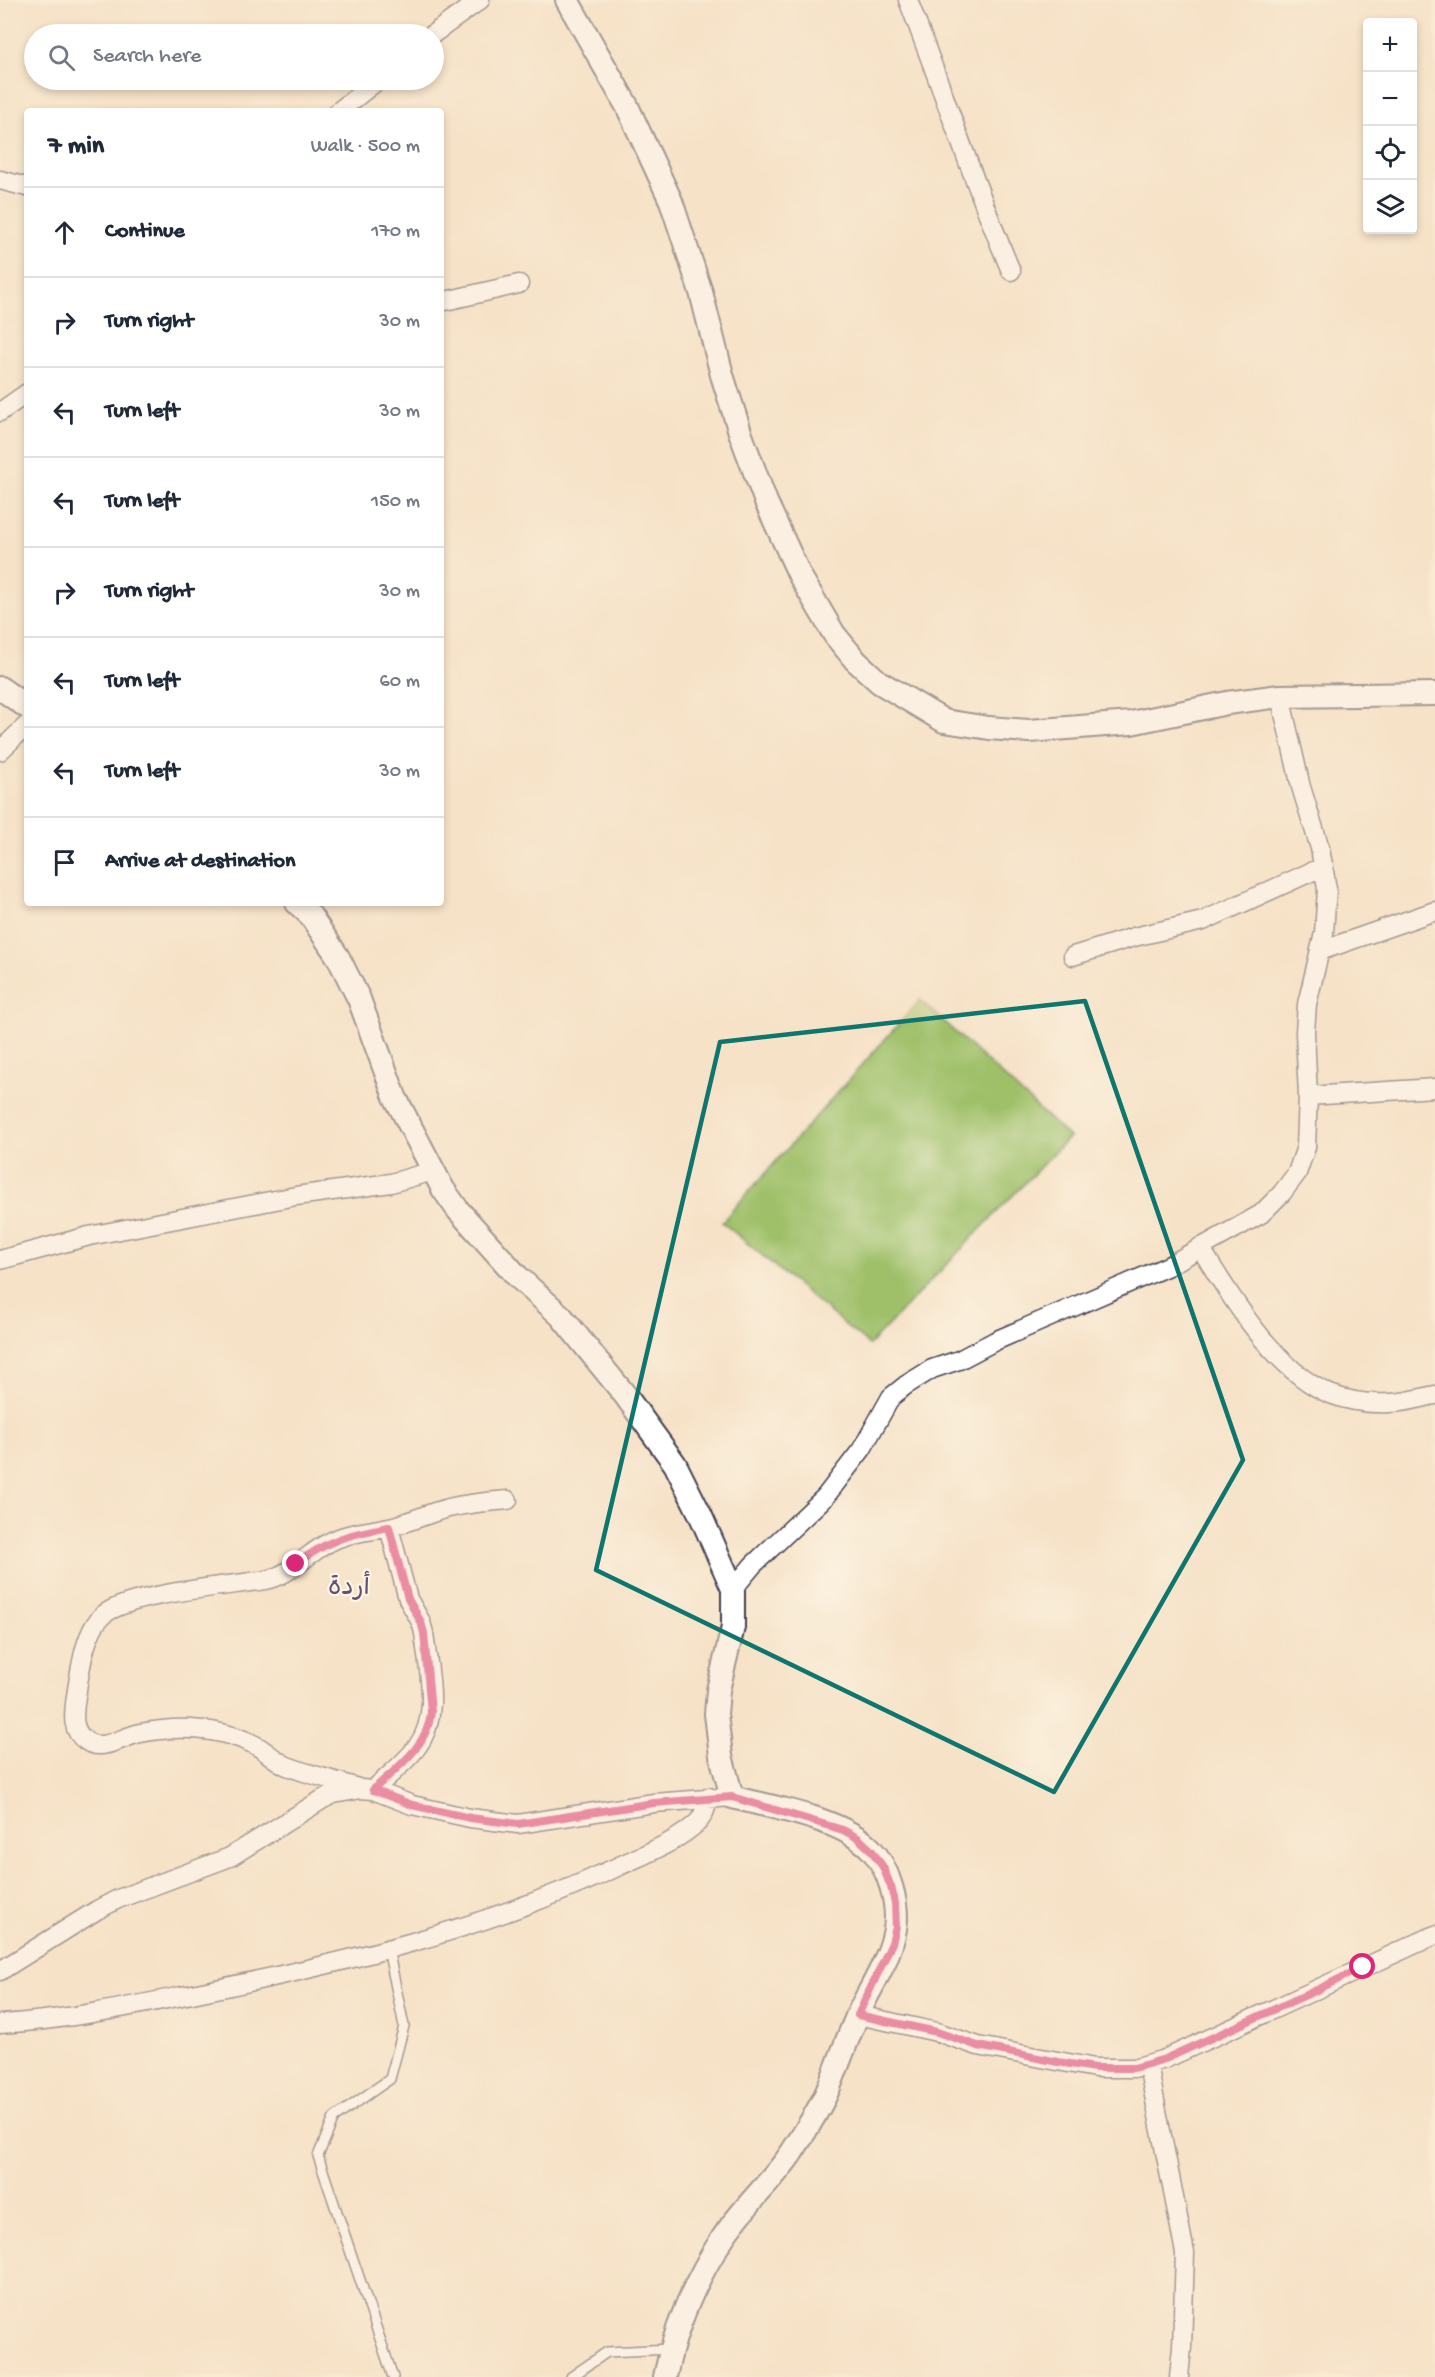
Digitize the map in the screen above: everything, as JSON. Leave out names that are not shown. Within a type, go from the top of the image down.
[{"type":"street","points":[[444,26],[480,0]]},
{"type":"street","points":[[567,0],[627,106],[671,201],[701,292],[729,398],[766,502],[805,585],[834,634],[856,661],[879,682],[944,721],[989,729],[1029,731],[1131,723],[1227,703],[1280,696],[1435,694]]},
{"type":"street","points":[[908,0],[943,89],[981,201],[1011,271]]},
{"type":"street","points":[[343,108],[365,90]]},
{"type":"street","points":[[0,180],[24,186]]},
{"type":"street","points":[[444,301],[519,284]]},
{"type":"street","points":[[0,412],[24,395]]},
{"type":"street","points":[[0,688],[24,705]]},
{"type":"street","points":[[733,1589],[753,1565],[825,1497],[862,1449],[891,1397],[906,1385],[932,1369],[959,1360],[994,1341],[1168,1266],[1261,1214],[1282,1193],[1297,1173],[1306,1147],[1308,1096],[1305,1032],[1307,1004],[1328,909],[1328,889],[1320,848],[1301,787],[1280,696]]},
{"type":"street","points":[[0,751],[24,728]]},
{"type":"street","points":[[1073,956],[1134,937],[1203,921],[1324,867]]},
{"type":"street","points":[[306,907],[338,957],[359,999],[395,1096],[433,1172],[458,1210],[517,1276],[561,1316],[594,1355],[675,1464],[700,1514],[733,1589],[733,1627],[718,1690],[717,1714],[721,1756],[732,1797]]},
{"type":"street","points":[[1320,951],[1435,911]]},
{"type":"street","points":[[1308,1096],[1435,1088]]},
{"type":"street","points":[[0,1260],[89,1236],[296,1196],[391,1183],[433,1172]]},
{"type":"street","points":[[1200,1247],[1227,1292],[1250,1323],[1284,1361],[1310,1383],[1330,1394],[1372,1403],[1391,1403],[1435,1395]]},
{"type":"street","points":[[508,1500],[446,1508],[389,1527],[358,1532],[329,1542],[280,1576],[268,1580],[156,1597],[114,1609],[102,1616],[85,1650],[73,1719],[76,1731],[92,1745],[174,1729],[206,1731],[228,1736],[257,1747],[285,1765],[412,1805],[470,1818],[518,1824],[633,1806],[709,1797],[732,1797],[843,1830],[858,1838],[872,1851],[883,1867],[895,1903],[896,1927],[885,1961],[858,2015],[829,2086],[807,2128],[789,2156],[722,2240],[685,2306],[671,2349],[665,2377]]},
{"type":"street","points":[[0,1971],[118,1899],[230,1857],[334,1794],[367,1790],[417,1747],[430,1722],[431,1712],[424,1633],[421,1622],[408,1599],[389,1527]]},
{"type":"street","points":[[0,2024],[69,2018],[241,1984],[388,1949],[490,1919],[589,1880],[673,1839],[698,1822],[704,1814],[709,1797]]},
{"type":"street","points":[[858,2015],[937,2032],[978,2046],[1095,2068],[1120,2069],[1148,2065],[1435,1935]]},
{"type":"street","points":[[1148,2065],[1185,2253],[1179,2377]]},
{"type":"lane","points":[[388,1949],[404,2025],[390,2079],[334,2118],[318,2156],[393,2377]]},
{"type":"lane","points":[[571,2377],[607,2352],[671,2349]]},
{"type":"highlighted area","points":[[1085,1001],[1243,1460],[1054,1792],[596,1570],[720,1042]]},
{"type":"green space","points":[[920,1000],[1069,1137],[869,1345],[722,1222]]},
{"type":"district","name":"أردة","points":[[349,1589]]},
{"type":"route","points":[[296,1564],[329,1542],[358,1532],[389,1527],[408,1599],[421,1622],[424,1633],[431,1712],[426,1733],[417,1747],[373,1790],[412,1805],[470,1818],[518,1824],[654,1803],[732,1797],[813,1820],[843,1830],[858,1838],[872,1851],[883,1867],[895,1903],[896,1927],[885,1961],[858,2015],[937,2032],[978,2046],[1058,2062],[1095,2068],[1134,2068],[1165,2059],[1363,1967]]}]
